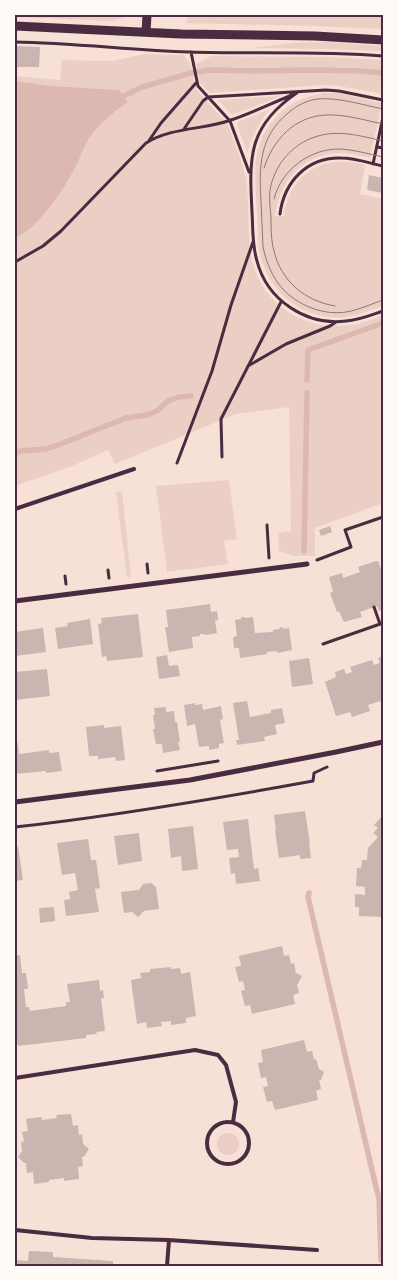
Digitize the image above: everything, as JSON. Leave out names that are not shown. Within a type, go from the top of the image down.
[{"type":"street","points":[[146,32],[147,15]]},
{"type":"street","points":[[15,26],[383,40]]},
{"type":"street","points":[[15,601],[307,564]]},
{"type":"street","points":[[15,802],[190,780],[383,742]]},
{"type":"lane","points":[[15,509],[134,469]]},
{"type":"lane","points":[[15,1078],[195,1050],[218,1055],[226,1065],[236,1102],[232,1122]]},
{"type":"lane","points":[[232,1122],[243,1127],[249,1138],[248,1150],[241,1159],[230,1164],[218,1161],[210,1153],[207,1141],[211,1130],[221,1123],[232,1122]]},
{"type":"lane","points":[[15,1230],[92,1238],[169,1240],[317,1250]]},
{"type":"lane","points":[[167,1266],[169,1240]]},
{"type":"path","points":[[15,42],[191,52],[383,56]]},
{"type":"path","points":[[191,52],[197,82],[201,90],[230,120],[250,175]]},
{"type":"path","points":[[15,262],[43,246],[61,230],[146,143],[197,82]]},
{"type":"path","points":[[184,130],[203,101],[208,97],[334,90],[383,100]]},
{"type":"path","points":[[146,143],[167,134],[230,120],[298,92]]},
{"type":"path","points":[[298,92],[273,112],[255,140],[250,175],[253,241],[263,277],[282,302],[307,317],[337,322],[363,318],[383,311]]},
{"type":"path","points":[[373,164],[383,117]]},
{"type":"path","points":[[377,147],[383,148]]},
{"type":"path","points":[[280,214],[282,202],[290,184],[301,172],[313,164],[325,159],[336,158],[353,159],[383,166]]},
{"type":"path","points":[[178,463],[212,371],[231,305],[253,241]]},
{"type":"path","points":[[222,457],[221,419],[282,302]]},
{"type":"path","points":[[248,366],[286,344],[337,322]]},
{"type":"path","points":[[307,564],[351,547],[345,530],[383,517]]},
{"type":"path","points":[[267,525],[270,569]]},
{"type":"path","points":[[322,644],[381,623],[374,607]]},
{"type":"path","points":[[150,772],[224,760]]},
{"type":"path","points":[[15,827],[212,800],[313,782],[314,773],[332,766]]},
{"type":"shaded area","points":[[15,15],[127,15],[112,21],[15,17]]},
{"type":"shaded area","points":[[191,15],[383,16],[383,29],[186,23]]},
{"type":"shaded area","points":[[326,42],[383,46],[383,51],[251,48],[292,43]]},
{"type":"shaded area","points":[[145,54],[184,55],[191,65],[195,88],[228,125],[245,173],[251,256],[256,273],[264,288],[274,300],[286,311],[300,319],[316,324],[350,325],[383,315],[383,503],[315,528],[315,556],[294,556],[279,551],[278,533],[291,531],[289,407],[236,414],[115,464],[108,450],[72,466],[15,486],[15,238],[34,225],[51,206],[72,174],[93,133],[109,116],[128,102],[119,90],[51,86],[15,81],[15,76],[60,80],[62,60],[113,61]]},
{"type":"shaded area","points":[[211,56],[330,57],[383,60],[383,94],[325,85],[210,93],[199,82],[196,64]]},
{"type":"shaded area","points":[[15,81],[51,86],[119,90],[128,102],[109,116],[93,133],[72,174],[51,206],[34,225],[15,238]]},
{"type":"shaded area","points":[[324,93],[339,93],[382,103],[370,158],[339,153],[326,155],[304,164],[295,172],[282,191],[275,216],[284,216],[289,196],[294,187],[300,179],[316,167],[341,162],[365,165],[360,194],[383,199],[383,306],[347,317],[318,315],[305,311],[293,304],[273,284],[266,272],[259,247],[255,165],[264,134],[270,123],[288,106],[299,100]]},
{"type":"shaded area","points":[[281,96],[232,115],[218,100]]},
{"type":"shaded area","points":[[270,109],[256,130],[247,153],[237,124],[238,122]]},
{"type":"shaded area","points":[[229,480],[237,539],[224,541],[228,564],[167,572],[156,486]]},
{"type":"shaded area","points":[[122,491],[131,577],[127,577],[116,492]]},
{"type":"shaded area","points":[[228,1133],[236,1136],[239,1144],[236,1152],[228,1155],[220,1152],[217,1144],[220,1136]]},
{"type":"building","points":[[15,46],[40,47],[39,67],[15,67]]},
{"type":"building","points":[[369,175],[383,178],[383,193],[367,190]]},
{"type":"building","points":[[330,526],[332,532],[321,536],[319,530]]},
{"type":"building","points":[[378,561],[383,574],[383,609],[379,611],[377,606],[360,612],[362,617],[344,622],[339,611],[337,612],[330,593],[333,592],[329,577],[342,573],[343,578],[360,572],[358,567]]},
{"type":"building","points":[[210,604],[211,612],[217,611],[218,620],[215,621],[217,633],[200,634],[200,636],[192,637],[193,648],[169,652],[165,627],[168,627],[166,610]]},
{"type":"building","points":[[138,614],[143,657],[107,661],[106,656],[102,657],[98,624],[102,623],[101,618]]},
{"type":"building","points":[[241,617],[253,617],[255,633],[273,632],[273,630],[283,627],[283,629],[289,628],[292,650],[277,653],[277,651],[267,652],[267,654],[240,658],[239,648],[234,648],[233,637],[237,636],[235,620],[241,619]]},
{"type":"building","points":[[90,619],[93,644],[58,649],[55,628],[68,626],[67,623]]},
{"type":"building","points":[[43,628],[46,652],[15,656],[15,632]]},
{"type":"building","points":[[167,655],[169,666],[178,665],[180,676],[159,679],[156,657]]},
{"type":"building","points":[[383,656],[383,708],[380,701],[368,705],[370,711],[352,717],[350,712],[336,716],[325,682],[336,677],[335,672],[344,669],[346,674],[352,672],[350,667],[372,660],[374,665],[380,663],[378,658]]},
{"type":"building","points":[[309,658],[313,684],[292,687],[289,661]]},
{"type":"building","points":[[47,669],[50,696],[15,700],[15,672]]},
{"type":"building","points":[[247,701],[250,717],[271,713],[271,710],[282,708],[285,723],[275,725],[277,734],[264,737],[265,741],[237,745],[236,740],[239,740],[233,703]]},
{"type":"building","points":[[195,703],[195,705],[202,704],[203,710],[221,706],[223,719],[220,720],[224,743],[219,744],[219,748],[209,750],[209,746],[199,747],[195,724],[187,726],[184,705]]},
{"type":"building","points":[[166,707],[166,712],[174,711],[180,750],[163,753],[162,744],[156,744],[153,715],[155,715],[154,708]]},
{"type":"building","points":[[104,725],[104,728],[121,726],[125,760],[116,761],[115,757],[98,759],[98,756],[89,756],[86,727]]},
{"type":"building","points":[[18,743],[19,754],[49,750],[49,753],[59,752],[62,771],[15,774],[15,744]]},
{"type":"building","points":[[305,811],[311,858],[300,859],[300,855],[279,858],[274,815]]},
{"type":"building","points":[[383,815],[383,917],[359,916],[359,907],[355,907],[355,894],[365,895],[365,887],[356,886],[357,868],[361,868],[362,860],[367,860],[368,848],[378,837],[373,833],[378,828],[374,825]]},
{"type":"building","points":[[248,819],[254,869],[258,868],[260,881],[236,884],[235,873],[231,874],[229,858],[239,857],[238,849],[227,850],[223,822]]},
{"type":"building","points":[[193,826],[198,869],[182,871],[181,856],[171,858],[168,829]]},
{"type":"building","points":[[139,833],[142,861],[118,865],[114,836]]},
{"type":"building","points":[[88,839],[91,860],[96,860],[100,888],[95,889],[99,912],[66,916],[64,900],[70,899],[69,892],[78,890],[75,873],[62,875],[57,843]]},
{"type":"building","points":[[15,846],[18,846],[23,880],[15,881]]},
{"type":"building","points":[[151,883],[156,887],[159,909],[144,911],[138,917],[132,912],[124,913],[121,892],[139,890],[143,884]]},
{"type":"building","points":[[54,907],[55,921],[40,923],[39,908]]},
{"type":"building","points":[[282,946],[284,956],[289,955],[291,964],[294,963],[296,973],[302,976],[299,984],[297,984],[299,993],[293,995],[295,1004],[252,1014],[250,1005],[245,1006],[241,991],[245,990],[243,981],[239,982],[235,967],[241,966],[239,956]]},
{"type":"building","points":[[20,955],[22,973],[26,973],[28,989],[24,989],[26,1007],[29,1007],[30,1011],[66,1006],[66,1002],[70,1002],[67,984],[99,980],[100,991],[103,990],[104,998],[101,998],[105,1031],[86,1035],[86,1038],[18,1046],[18,1044],[15,1044],[15,956]]},
{"type":"building","points":[[171,967],[171,969],[180,968],[181,974],[190,972],[196,1016],[186,1018],[186,1023],[171,1025],[171,1021],[161,1022],[162,1026],[147,1028],[146,1022],[137,1024],[131,980],[141,978],[140,973],[150,972],[150,969]]},
{"type":"building","points":[[304,1040],[307,1052],[312,1051],[319,1069],[324,1072],[321,1080],[319,1080],[321,1089],[316,1091],[318,1100],[275,1110],[272,1101],[267,1102],[263,1087],[268,1086],[266,1077],[261,1078],[258,1063],[263,1062],[261,1050]]},
{"type":"building","points":[[71,1114],[73,1126],[78,1125],[79,1135],[82,1134],[83,1144],[89,1149],[85,1156],[82,1157],[83,1166],[78,1167],[79,1179],[64,1181],[64,1178],[34,1184],[33,1172],[27,1173],[26,1163],[18,1157],[22,1151],[21,1142],[24,1141],[22,1132],[28,1131],[26,1119],[41,1117],[42,1120],[57,1118],[56,1115]]},
{"type":"building","points":[[29,1251],[53,1252],[53,1257],[113,1261],[113,1266],[15,1266],[15,1260],[28,1261]]},
{"type":"waterway","points":[[118,99],[142,87],[191,73],[210,70],[311,70],[383,73]]},
{"type":"waterway","points":[[307,380],[308,350],[383,323]]},
{"type":"waterway","points":[[304,551],[307,393]]},
{"type":"waterway","points":[[15,454],[21,451],[46,449],[126,418],[147,415],[157,411],[168,401],[179,397],[191,396]]},
{"type":"waterway","points":[[309,893],[308,897],[379,1198],[381,1260]]},
{"type":"tram line","points":[[383,109],[342,100],[326,99],[318,99],[298,106],[278,122],[271,132],[263,153],[260,176],[263,247],[275,279],[284,290],[299,302],[317,310],[336,313],[351,311],[383,300]]},
{"type":"tram line","points":[[264,168],[279,139],[294,125],[304,120],[325,115],[339,115],[383,124]]},
{"type":"tram line","points":[[335,306],[314,300],[304,294],[282,272],[277,262],[272,238],[270,197],[272,181],[285,157],[299,145],[315,137],[340,133],[383,141]]},
{"type":"tram line","points":[[274,199],[278,188],[290,170],[298,163],[318,152],[341,149],[383,157]]}]
